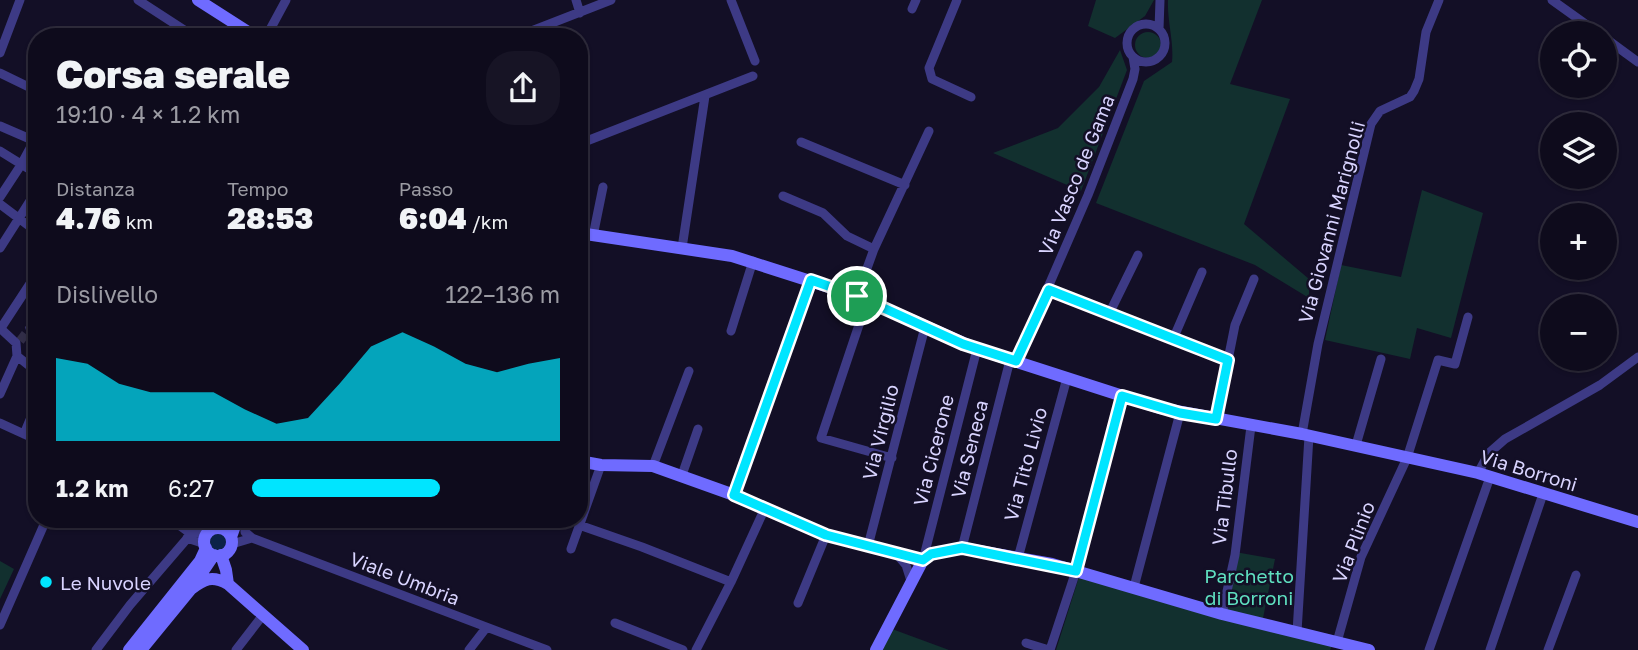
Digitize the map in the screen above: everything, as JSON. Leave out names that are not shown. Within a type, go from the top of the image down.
[{"type":"street","points":[[1,49],[20,0]]},
{"type":"street","points":[[138,0],[181,28]]},
{"type":"street","points":[[198,0],[242,28]]},
{"type":"street","points":[[271,28],[286,0]]},
{"type":"street","points":[[576,0],[580,13]]},
{"type":"street","points":[[540,28],[580,13],[591,3],[611,0]]},
{"type":"street","points":[[731,0],[755,61]]},
{"type":"street","points":[[957,0],[929,68],[929,74],[932,79],[971,97]]},
{"type":"street","name":"Via Giovanni Marignolli","points":[[1297,632],[1306,435],[1318,344],[1371,124],[1380,111],[1410,97],[1419,79],[1426,32],[1439,0]]},
{"type":"street","points":[[1552,0],[1581,21]]},
{"type":"street","name":"Via Vasco de Gama","points":[[1013,360],[1049,290],[1133,79],[1135,69],[1128,46],[1130,34],[1153,18],[1160,2]]},
{"type":"street","name":"Via Vasco de Gama","points":[[1133,79],[1161,55],[1165,45],[1159,29],[1160,2]]},
{"type":"street","points":[[1145,24],[1159,29]]},
{"type":"street","points":[[1617,47],[1638,62]]},
{"type":"street","points":[[1133,57],[1142,62],[1152,62]]},
{"type":"street","points":[[0,73],[28,87]]},
{"type":"street","points":[[588,141],[752,76]]},
{"type":"street","points":[[682,248],[705,96]]},
{"type":"street","points":[[0,126],[28,139]]},
{"type":"street","points":[[892,458],[821,438],[874,249],[929,131]]},
{"type":"street","points":[[802,142],[905,185]]},
{"type":"street","points":[[0,150],[28,169]]},
{"type":"street","points":[[0,197],[28,154]]},
{"type":"street","points":[[593,236],[603,187]]},
{"type":"street","points":[[783,196],[823,213],[847,236],[874,249]]},
{"type":"street","points":[[0,204],[28,226]]},
{"type":"street","points":[[0,248],[28,204]]},
{"type":"street","name":"Via Borroni","points":[[588,235],[753,261],[862,298],[977,349],[1122,396],[1180,413],[1356,445],[1484,475],[1638,522]]},
{"type":"street","points":[[1110,312],[1138,255]]},
{"type":"street","points":[[731,331],[753,261]]},
{"type":"street","points":[[1174,337],[1202,272]]},
{"type":"street","points":[[1216,419],[1235,325],[1254,279]]},
{"type":"street","points":[[734,495],[811,280]]},
{"type":"street","points":[[28,286],[0,328],[16,343],[28,361]]},
{"type":"street","points":[[1049,290],[1228,360]]},
{"type":"street","name":"Via Plinio","points":[[1337,642],[1362,557],[1407,458],[1438,360],[1455,364],[1468,317]]},
{"type":"street","name":"Via Virgilio","points":[[868,546],[925,327]]},
{"type":"street","points":[[0,394],[18,348]]},
{"type":"street","name":"Via Cicerone","points":[[923,560],[977,349]]},
{"type":"street","points":[[1429,650],[1489,453],[1505,439],[1600,385],[1638,357]]},
{"type":"street","points":[[1356,445],[1381,359]]},
{"type":"street","name":"Via Seneca","points":[[962,548],[1013,360]]},
{"type":"street","points":[[653,466],[689,371]]},
{"type":"street","name":"Via Tito Livio","points":[[1018,558],[1066,378]]},
{"type":"street","points":[[1026,643],[1050,650],[1076,571],[1122,396]]},
{"type":"street","points":[[1134,587],[1180,413]]},
{"type":"street","points":[[0,423],[28,436]]},
{"type":"street","points":[[24,434],[28,424]]},
{"type":"street","name":"Via Tibullo","points":[[1222,614],[1235,555],[1251,426]]},
{"type":"street","points":[[682,475],[698,429]]},
{"type":"street","points":[[588,463],[653,466],[734,495],[826,535],[923,560]]},
{"type":"street","points":[[588,500],[601,465]]},
{"type":"street","points":[[1490,650],[1543,494]]},
{"type":"street","points":[[696,650],[765,508]]},
{"type":"street","points":[[0,625],[42,528]]},
{"type":"street","points":[[180,528],[189,536],[214,540],[228,551],[235,528]]},
{"type":"street","points":[[96,650],[193,528]]},
{"type":"street","points":[[245,528],[245,532],[252,538]]},
{"type":"street","points":[[571,549],[578,528]]},
{"type":"street","points":[[588,528],[731,582]]},
{"type":"street","points":[[129,650],[214,540],[227,531],[231,540]]},
{"type":"street","points":[[798,603],[826,535]]},
{"type":"street","points":[[231,540],[252,538]]},
{"type":"street","name":"Viale Umbria","points":[[252,538],[547,650]]},
{"type":"street","points":[[214,540],[226,570],[228,584]]},
{"type":"street","points":[[142,650],[191,589],[214,540]]},
{"type":"street","points":[[876,650],[923,560],[931,554],[962,548],[1076,571],[1222,614],[1369,650]]},
{"type":"street","points":[[896,553],[906,565],[911,581]]},
{"type":"street","points":[[1549,650],[1576,575]]},
{"type":"street","points":[[191,589],[203,580],[219,579],[303,650]]},
{"type":"street","points":[[236,650],[264,615]]},
{"type":"street","points":[[615,623],[683,650]]},
{"type":"street","points":[[469,650],[486,628]]},
{"type":"green space","points":[[1096,0],[1154,0],[1145,16],[1115,38],[1088,26]]},
{"type":"green space","points":[[1168,0],[1262,0],[1230,84],[1290,99],[1244,224],[1309,279],[1309,298],[1255,265],[1096,203],[1144,81],[1172,62]]},
{"type":"green space","points":[[1148,32],[1157,36],[1161,45],[1157,54],[1148,58],[1139,54],[1135,45],[1139,36]]},
{"type":"green space","points":[[1120,50],[1127,70],[1081,191],[993,153],[1058,128],[1099,87]]},
{"type":"green space","points":[[1422,190],[1483,213],[1451,338],[1417,328],[1410,359],[1325,340],[1341,265],[1401,277]]},
{"type":"green space","name":"Parchetto di Borroni","points":[[1235,552],[1275,559],[1262,623],[1222,614]]},
{"type":"green space","points":[[0,561],[14,569],[0,599]]},
{"type":"green space","points":[[1079,577],[1332,646],[1330,650],[1056,650]]},
{"type":"green space","points":[[892,629],[949,650],[882,650]]},
{"type":"water","points":[[218,534],[224,536],[224,548],[218,550],[212,548],[210,542],[212,536]]},
{"type":"tunnel","points":[[20,341],[28,331]]},
{"type":"place","name":"Le Nuvole","points":[[46,582]]},
{"type":"route","points":[[811,280],[857,296],[963,344],[1016,361],[1049,290],[1228,360],[1216,419],[1180,413],[1122,396],[1076,571],[962,548],[931,554],[923,560],[826,535],[734,495],[811,280]]}]
